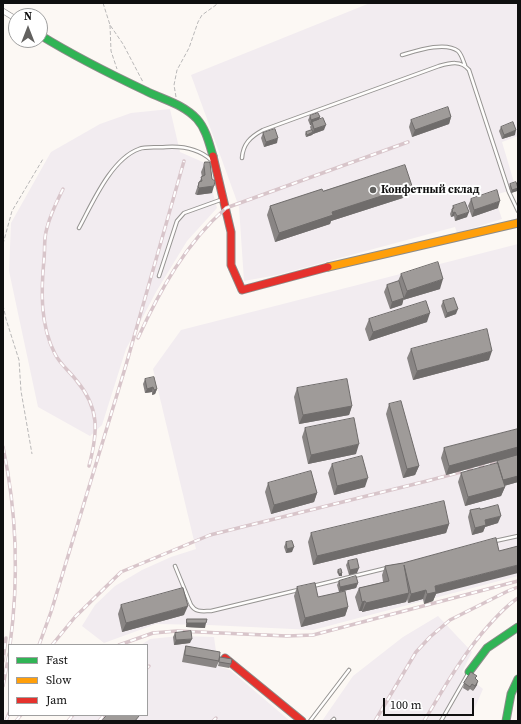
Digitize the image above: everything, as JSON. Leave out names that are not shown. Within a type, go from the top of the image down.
[{"type":"street","points":[[48,40],[64,50],[148,92],[181,106],[197,119],[204,129],[215,163],[231,232],[231,265],[235,278],[242,290],[348,262],[518,223]]},
{"type":"street","points":[[469,672],[487,648],[518,627]]},
{"type":"street","points":[[225,658],[302,721]]},
{"type":"street","points":[[506,719],[511,694],[518,679]]},
{"type":"lane","points":[[402,55],[429,48],[446,47],[458,51],[469,70],[509,192],[518,211]]},
{"type":"lane","points":[[242,158],[243,149],[248,141],[255,134],[263,130],[439,66],[455,63],[466,66]]},
{"type":"lane","points":[[79,228],[102,184],[126,157],[139,149],[174,146],[186,147],[208,156],[215,163]]},
{"type":"lane","points":[[159,276],[177,221],[184,214],[224,199]]},
{"type":"lane","points":[[495,541],[518,536]]},
{"type":"lane","points":[[175,566],[191,606],[193,609],[199,611],[211,611],[303,588]]},
{"type":"lane","points":[[311,586],[388,568]]},
{"type":"lane","points":[[310,721],[349,670]]},
{"type":"lane","points":[[442,721],[469,672]]},
{"type":"path","points":[[103,3],[110,25],[111,51],[121,78]]},
{"type":"path","points":[[181,106],[176,98],[174,85],[177,70],[189,48],[202,14],[217,3]]},
{"type":"path","points":[[110,25],[123,44],[148,92]]},
{"type":"path","points":[[3,244],[12,211],[43,159]]},
{"type":"path","points":[[3,305],[6,319],[20,360],[21,391],[32,454]]},
{"type":"shaded area","points":[[370,3],[518,3],[518,136],[502,142],[516,189],[494,195],[502,219],[457,233],[455,227],[277,275],[244,281],[239,207],[191,75]]},
{"type":"shaded area","points":[[170,109],[180,152],[205,163],[217,208],[187,241],[156,292],[126,349],[102,425],[90,436],[38,407],[9,271],[11,223],[51,152],[100,124],[131,113]]},
{"type":"shaded area","points":[[518,244],[518,576],[313,630],[156,624],[104,643],[82,626],[95,605],[115,586],[142,570],[171,557],[196,549],[153,369],[181,330]]},
{"type":"shaded area","points":[[438,616],[472,652],[462,672],[483,689],[469,721],[322,721],[353,676],[403,637]]},
{"type":"shaded area","points":[[179,636],[214,637],[218,666],[230,670],[290,721],[67,721],[71,716],[148,716],[148,644],[142,644],[150,639]]},
{"type":"building","points":[[448,107],[451,117],[415,130],[411,120]]},
{"type":"building","points":[[318,113],[320,117],[311,120],[310,116]]},
{"type":"building","points":[[323,118],[326,125],[314,129],[312,122]]},
{"type":"building","points":[[513,122],[516,130],[504,135],[501,127]]},
{"type":"building","points":[[275,129],[278,138],[266,142],[263,133]]},
{"type":"building","points":[[312,130],[313,132],[307,135],[306,132]]},
{"type":"building","points":[[205,162],[210,163],[212,179],[215,181],[214,186],[199,188],[199,182],[202,181],[201,177],[205,175]]},
{"type":"building","points":[[405,165],[412,186],[332,212],[333,215],[279,233],[270,206]]},
{"type":"building","points":[[516,182],[518,188],[512,190],[510,184]]},
{"type":"building","points":[[497,190],[500,201],[474,210],[471,199]]},
{"type":"building","points":[[465,202],[469,212],[457,216],[455,212],[453,213],[453,206]]},
{"type":"building","points":[[438,262],[443,279],[407,291],[401,274]]},
{"type":"building","points":[[399,281],[404,298],[392,302],[387,285]]},
{"type":"building","points":[[454,298],[458,309],[447,313],[443,301]]},
{"type":"building","points":[[426,301],[430,313],[373,332],[369,319]]},
{"type":"building","points":[[487,329],[492,351],[417,371],[411,349]]},
{"type":"building","points":[[154,377],[157,389],[154,390],[153,387],[147,389],[145,379]]},
{"type":"building","points":[[347,379],[352,406],[303,415],[297,388]]},
{"type":"building","points":[[401,401],[419,466],[407,469],[389,404]]},
{"type":"building","points":[[354,418],[359,444],[311,455],[305,428]]},
{"type":"building","points":[[518,429],[518,447],[449,466],[444,448]]},
{"type":"building","points":[[518,455],[518,476],[503,480],[497,461]]},
{"type":"building","points":[[362,456],[368,478],[337,486],[332,464]]},
{"type":"building","points":[[498,463],[505,487],[468,497],[461,473]]},
{"type":"building","points":[[311,471],[317,493],[274,505],[268,483]]},
{"type":"building","points":[[444,501],[449,524],[317,556],[311,533]]},
{"type":"building","points":[[498,505],[501,516],[485,520],[486,525],[475,528],[470,510]]},
{"type":"building","points":[[496,538],[499,551],[518,546],[518,565],[435,586],[436,592],[427,594],[426,590],[411,594],[404,565],[409,593],[366,603],[365,601],[362,602],[359,588],[389,581],[385,566],[403,563]]},
{"type":"building","points":[[292,541],[294,547],[287,549],[286,542]]},
{"type":"building","points":[[357,559],[359,568],[350,570],[348,561]]},
{"type":"building","points":[[341,569],[342,573],[339,574],[338,570]]},
{"type":"building","points":[[356,576],[358,583],[340,587],[339,581]]},
{"type":"building","points":[[315,583],[318,597],[345,591],[348,607],[305,618],[297,587]]},
{"type":"building","points":[[183,588],[188,606],[126,623],[121,605]]},
{"type":"building","points":[[187,619],[207,619],[206,623],[187,623]]},
{"type":"building","points":[[191,631],[192,639],[176,640],[175,633]]},
{"type":"building","points":[[186,646],[220,652],[219,661],[185,655]]},
{"type":"building","points":[[220,657],[232,659],[231,664],[219,662]]},
{"type":"building","points":[[471,672],[477,676],[475,678],[478,681],[475,686],[472,684],[470,687],[464,683]]},
{"type":"building","points":[[106,716],[139,716],[135,721],[102,721]]},
{"type":"railway","points":[[138,338],[155,302],[175,268],[198,236],[226,208],[408,142]]},
{"type":"railway","points":[[39,644],[51,612],[126,365],[184,161]]},
{"type":"railway","points":[[63,189],[51,215],[45,235],[42,283],[44,320],[50,343],[55,354],[84,390],[93,411],[95,431],[89,466]]},
{"type":"railway","points":[[3,447],[11,496],[15,546],[15,595],[10,644]]},
{"type":"railway","points":[[53,644],[75,617],[121,572],[210,535],[518,457]]},
{"type":"railway","points":[[122,644],[153,633],[177,631],[287,636],[313,635],[518,581]]},
{"type":"railway","points":[[375,721],[416,652],[430,637],[450,620],[518,587]]},
{"type":"railway","points":[[424,721],[454,672],[480,636],[499,614],[518,598]]},
{"type":"railway","points":[[3,661],[6,638]]},
{"type":"railway","points":[[3,686],[8,659]]},
{"type":"railway","points":[[6,721],[8,716]]},
{"type":"railway","points":[[16,721],[20,716]]},
{"type":"railway","points":[[68,721],[72,716]]},
{"type":"railway","points":[[99,721],[103,716]]},
{"type":"railway","points":[[213,721],[216,718]]},
{"type":"traffic: fast","points":[[48,40],[106,71],[173,103],[192,114],[203,127],[213,156]]},
{"type":"traffic: fast","points":[[469,672],[487,648],[518,627]]},
{"type":"traffic: fast","points":[[506,721],[511,694],[518,679]]},
{"type":"traffic: slow","points":[[328,267],[518,223]]},
{"type":"traffic: jam","points":[[213,156],[231,232],[231,265],[242,290],[328,267]]},
{"type":"traffic: jam","points":[[225,658],[302,721]]},
{"type":"place","name":"Конфетный склад","points":[[373,190]]}]
